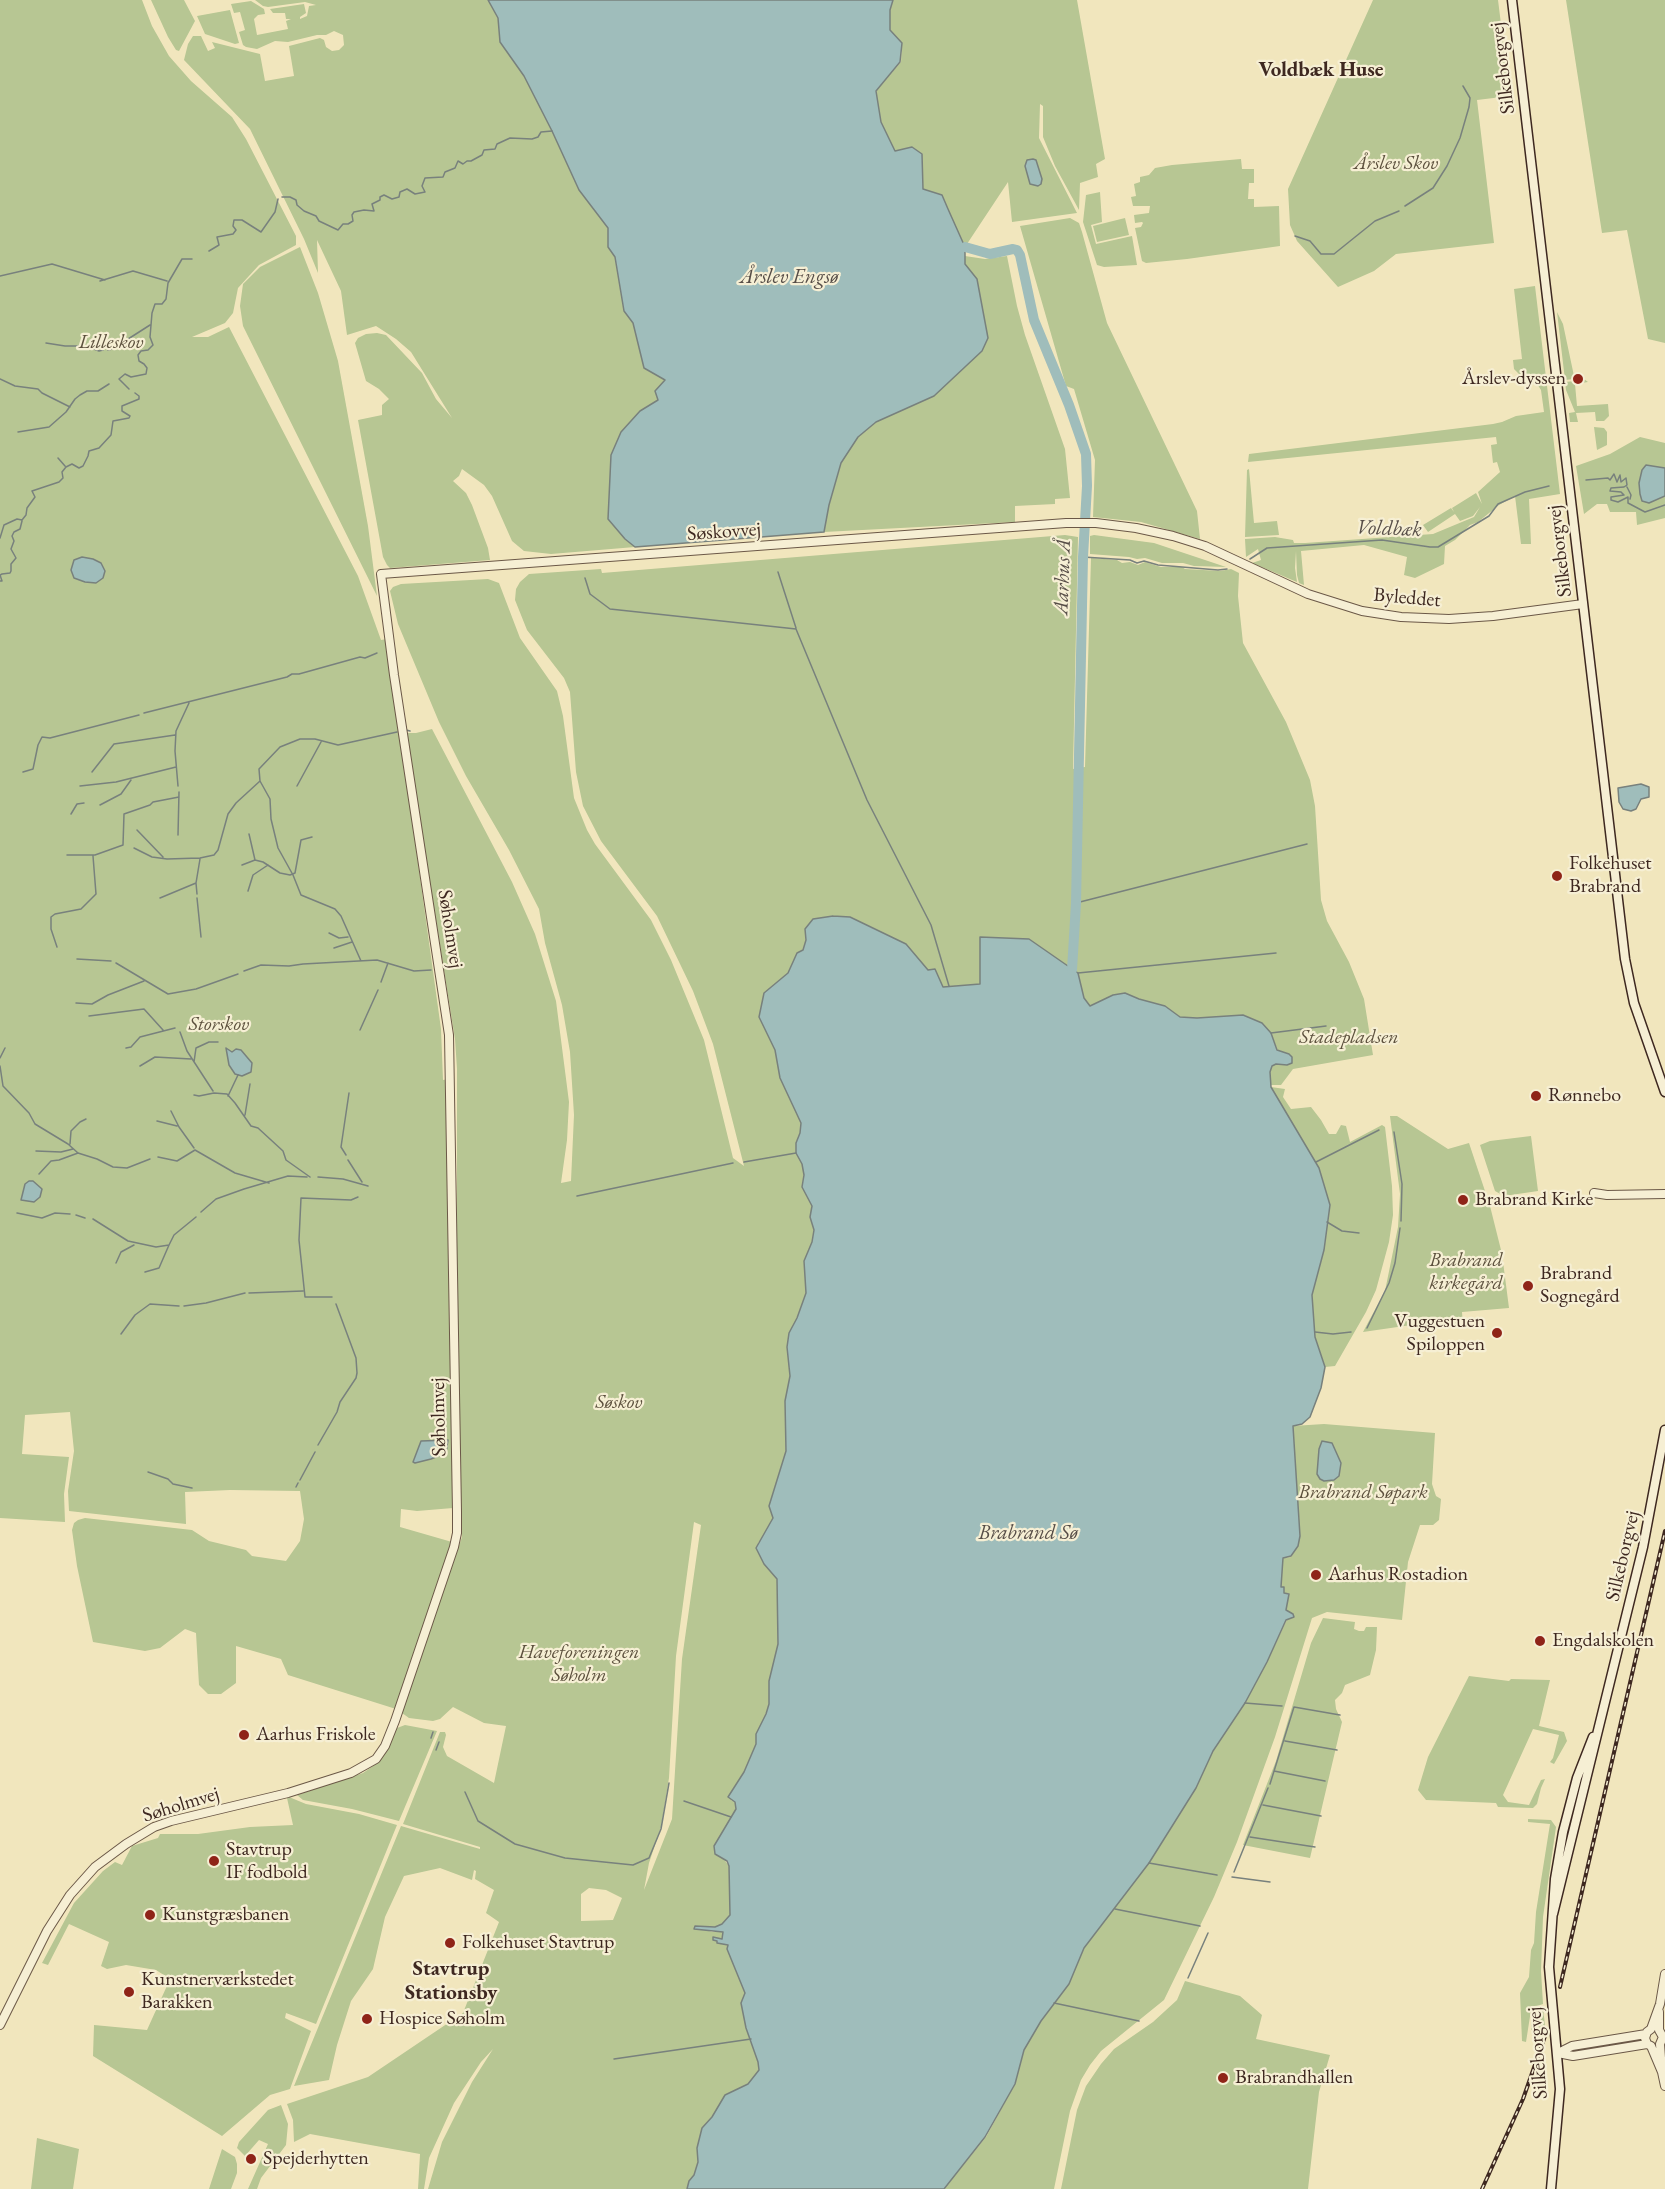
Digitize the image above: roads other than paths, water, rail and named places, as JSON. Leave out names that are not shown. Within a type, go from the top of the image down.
[{"type":"main road","name":"Silkeborgvej","points":[[1512,0],[1626,966],[1634,1003],[1665,1092]]},
{"type":"main road","name":"Silkeborgvej","points":[[1551,2189],[1560,2090],[1548,1967],[1555,1879],[1563,1832],[1580,1771],[1599,1723],[1642,1547],[1665,1430]]},
{"type":"street","name":"Søskovvej","points":[[381,574],[1073,523],[1096,523],[1136,528],[1173,536],[1205,546],[1237,561]]},
{"type":"street","name":"Byleddet","points":[[1237,561],[1275,580],[1332,602],[1362,611],[1401,617],[1471,618],[1583,604]]},
{"type":"street","name":"Søholmvej","points":[[0,2025],[47,1931],[70,1895],[95,1867],[126,1844],[154,1827],[171,1821],[288,1793],[351,1773],[376,1759],[385,1746],[395,1721],[454,1547],[457,1512],[449,1035],[394,675],[381,574]]},
{"type":"street","points":[[1594,1193],[1617,1196],[1665,1194]]},
{"type":"street","points":[[1662,2072],[1649,2045],[1665,1974]]},
{"type":"street","points":[[1558,2053],[1572,2046],[1652,2031],[1663,2037],[1660,2044],[1665,2086]]},
{"type":"street","points":[[1558,2053],[1573,2056],[1660,2044]]},
{"type":"water","name":"Årslev Engsø","points":[[488,0],[893,0],[890,10],[890,30],[902,43],[900,62],[876,91],[881,122],[895,151],[912,147],[922,154],[923,189],[942,195],[965,247],[965,264],[977,279],[988,338],[982,351],[934,396],[876,422],[858,437],[841,463],[824,532],[635,547],[608,519],[611,455],[621,432],[640,411],[658,400],[655,391],[665,380],[644,368],[633,323],[624,311],[615,257],[608,247],[608,228],[579,190],[524,76],[500,42],[498,18]]},
{"type":"water","points":[[1027,160],[1036,160],[1042,179],[1038,186],[1030,184],[1025,166]]},
{"type":"water","points":[[1646,465],[1665,468],[1665,496],[1649,503],[1642,501],[1639,483],[1642,470]]},
{"type":"water","points":[[82,557],[101,563],[105,571],[103,578],[96,583],[74,578],[71,570],[74,560]]},
{"type":"water","points":[[1641,784],[1649,787],[1649,797],[1641,799],[1636,809],[1631,811],[1623,809],[1619,802],[1618,788]]},
{"type":"water","name":"Brabrand Sø","points":[[833,916],[850,917],[906,944],[928,970],[935,969],[943,987],[980,984],[980,937],[1029,939],[1078,973],[1084,998],[1090,1006],[1113,995],[1125,993],[1165,1006],[1180,1017],[1243,1015],[1262,1023],[1271,1033],[1277,1050],[1292,1057],[1292,1063],[1272,1066],[1271,1087],[1319,1168],[1330,1205],[1324,1250],[1312,1295],[1315,1337],[1325,1367],[1321,1388],[1310,1417],[1302,1424],[1293,1426],[1300,1536],[1298,1546],[1291,1556],[1283,1558],[1281,1587],[1284,1587],[1284,1593],[1289,1594],[1286,1610],[1294,1617],[1286,1620],[1245,1703],[1213,1751],[1196,1788],[1149,1863],[1084,1948],[1069,1984],[1041,2021],[1024,2050],[1015,2084],[985,2137],[944,2189],[687,2189],[698,2162],[697,2148],[702,2128],[712,2117],[725,2095],[748,2084],[759,2070],[741,2003],[745,1993],[727,1949],[728,1945],[713,1940],[713,1937],[722,1939],[723,1932],[694,1929],[695,1926],[715,1927],[722,1924],[730,1915],[729,1866],[727,1861],[715,1854],[714,1846],[736,1809],[735,1802],[728,1797],[744,1772],[756,1744],[756,1734],[769,1704],[769,1681],[778,1644],[777,1579],[764,1564],[756,1548],[773,1518],[769,1506],[786,1451],[785,1401],[790,1376],[787,1347],[789,1333],[806,1293],[804,1261],[814,1230],[810,1217],[812,1206],[802,1187],[804,1175],[802,1164],[796,1153],[801,1123],[780,1078],[775,1050],[759,1017],[764,993],[788,973],[797,953],[803,950],[806,940],[805,929],[813,919]]},
{"type":"water","points":[[226,1048],[232,1052],[236,1049],[241,1050],[252,1063],[251,1072],[242,1076],[235,1074],[229,1065]]},
{"type":"water","points":[[33,1181],[42,1189],[40,1197],[34,1202],[21,1200],[25,1184]]},
{"type":"water","points":[[448,1440],[446,1453],[431,1459],[413,1462],[421,1441]]},
{"type":"water","points":[[1322,1441],[1332,1443],[1341,1463],[1339,1476],[1334,1480],[1324,1481],[1317,1474]]},
{"type":"waterway","points":[[1405,206],[1433,188],[1447,166],[1460,138],[1469,107],[1470,98],[1463,86]]},
{"type":"waterway","points":[[282,197],[296,200],[297,205],[304,211],[338,230],[343,224],[353,221],[354,212],[374,211],[372,204],[384,195],[392,199],[399,197],[400,192],[407,189],[415,194],[425,192],[422,186],[425,178],[443,177],[445,172],[455,168],[458,161],[463,164],[471,161],[482,155],[484,150],[495,149],[497,144],[510,138],[532,139],[538,137],[541,132],[552,131]]},
{"type":"waterway","points":[[209,251],[219,245],[217,237],[233,234],[236,230],[233,226],[234,220],[242,220],[261,232],[275,212],[278,199]]},
{"type":"waterway","points":[[1295,236],[1310,241],[1321,254],[1334,254],[1375,221],[1399,211]]},
{"type":"waterway","name":"Aarhus Å","points":[[965,247],[990,254],[1013,249],[1017,250],[1020,255],[1034,320],[1069,405],[1086,454],[1076,903],[1072,970]]},
{"type":"waterway","points":[[129,389],[119,379],[125,374],[131,377],[146,374],[147,368],[139,361],[138,355],[153,345],[150,337],[155,304],[162,304],[166,299],[168,283],[182,259],[192,259]]},
{"type":"waterway","points":[[0,276],[52,264],[105,280]]},
{"type":"waterway","points":[[100,281],[133,271],[167,281]]},
{"type":"waterway","points":[[108,350],[117,348],[150,325]]},
{"type":"waterway","points":[[46,343],[86,346],[99,351],[103,350]]},
{"type":"waterway","points":[[0,379],[15,386],[38,389],[70,407]]},
{"type":"waterway","points":[[18,432],[49,427],[80,395],[87,391],[98,391],[109,384]]},
{"type":"waterway","points":[[0,538],[4,525],[17,519],[22,520],[26,515],[27,508],[35,497],[32,491],[59,482],[63,478],[62,472],[72,464],[79,468],[83,466],[89,451],[99,448],[111,435],[113,421],[129,418],[130,416],[122,411],[122,406],[139,399],[135,393]]},
{"type":"waterway","points":[[58,458],[65,466]]},
{"type":"waterway","name":"Voldbæk","points":[[1586,480],[1608,478],[1610,480],[1614,474],[1617,482],[1620,475],[1621,482],[1626,478],[1627,485],[1611,488],[1610,491],[1621,492],[1624,495],[1611,497],[1611,500],[1618,502],[1628,497],[1628,503],[1645,512],[1665,505]]},
{"type":"waterway","name":"Voldbæk","points":[[1250,559],[1267,548],[1382,540],[1438,547],[1489,516],[1498,504],[1525,492],[1549,486]]},
{"type":"waterway","points":[[1627,487],[1631,495],[1630,499]]},
{"type":"waterway","points":[[0,581],[2,581],[0,575],[10,573],[11,564],[16,558],[11,549],[14,541],[12,536],[20,529],[22,521]]},
{"type":"waterway","name":"Voldbæk","points":[[1083,557],[1227,569]]},
{"type":"waterway","points":[[778,572],[796,628]]},
{"type":"waterway","points":[[585,578],[590,594],[610,609],[796,629],[867,800],[931,925],[949,986]]},
{"type":"waterway","points":[[144,713],[360,657],[365,658],[377,653]]},
{"type":"waterway","points":[[178,786],[176,731],[189,703]]},
{"type":"waterway","points":[[23,772],[33,769],[42,737],[50,738],[139,715]]},
{"type":"waterway","points":[[406,730],[410,731]]},
{"type":"waterway","points":[[134,848],[152,857],[167,859],[200,858],[214,855],[218,850],[228,814],[236,803],[260,781],[259,769],[280,747],[300,739],[315,739],[338,745],[397,732]]},
{"type":"waterway","points":[[92,772],[114,744],[175,735]]},
{"type":"waterway","points":[[297,786],[321,742]]},
{"type":"waterway","points":[[80,786],[116,782],[176,767]]},
{"type":"waterway","points":[[100,805],[121,794],[131,780]]},
{"type":"waterway","points":[[260,781],[270,799],[271,819],[278,848],[301,895],[335,909],[341,916],[361,961]]},
{"type":"waterway","points":[[178,835],[179,792]]},
{"type":"waterway","points":[[67,855],[95,855],[123,845],[124,814],[153,802],[179,797]]},
{"type":"waterway","points":[[71,814],[77,804],[84,803]]},
{"type":"waterway","points":[[137,830],[163,857]]},
{"type":"waterway","points":[[249,834],[255,860],[263,862],[280,873],[290,875],[295,873],[301,840],[312,837]]},
{"type":"waterway","points":[[1076,903],[1307,844]]},
{"type":"waterway","points":[[57,947],[51,929],[51,917],[55,914],[81,909],[96,894],[93,856]]},
{"type":"waterway","points":[[197,894],[196,883],[200,859]]},
{"type":"waterway","points":[[242,865],[255,860]]},
{"type":"waterway","points":[[248,891],[253,875],[268,865]]},
{"type":"waterway","points":[[160,898],[196,883]]},
{"type":"waterway","points":[[197,898],[201,937]]},
{"type":"waterway","points":[[329,933],[339,938],[348,937]]},
{"type":"waterway","points":[[334,948],[352,942]]},
{"type":"waterway","points":[[1078,973],[1276,953]]},
{"type":"waterway","points":[[77,959],[111,961]]},
{"type":"waterway","points":[[244,971],[261,965],[289,966],[377,960],[414,971],[431,970]]},
{"type":"waterway","points":[[116,963],[168,994],[196,989],[238,974]]},
{"type":"waterway","points":[[381,982],[388,963]]},
{"type":"waterway","points":[[76,1003],[92,1004],[144,981]]},
{"type":"waterway","points":[[360,1030],[378,990]]},
{"type":"waterway","points":[[89,1016],[144,1009],[163,1030]]},
{"type":"waterway","points":[[1271,1033],[1326,1026]]},
{"type":"waterway","points":[[126,1048],[131,1047],[140,1037],[175,1028]]},
{"type":"waterway","points":[[180,1032],[187,1051],[213,1091]]},
{"type":"waterway","points":[[194,1062],[196,1048],[209,1042],[218,1042]]},
{"type":"waterway","points":[[0,1058],[5,1048]]},
{"type":"waterway","points":[[140,1066],[155,1057],[191,1059]]},
{"type":"waterway","points":[[0,1066],[3,1086],[29,1113],[35,1124],[68,1144],[78,1153],[113,1167],[127,1168],[150,1159]]},
{"type":"waterway","points":[[228,1096],[238,1075]]},
{"type":"waterway","points":[[245,1115],[250,1084]]},
{"type":"waterway","points":[[346,1155],[341,1147],[349,1093]]},
{"type":"waterway","points":[[194,1095],[227,1094],[251,1126],[258,1128],[283,1151],[286,1160],[310,1177]]},
{"type":"waterway","points":[[171,1111],[194,1148]]},
{"type":"waterway","points":[[70,1144],[71,1131],[86,1119]]},
{"type":"waterway","points":[[157,1121],[177,1126]]},
{"type":"waterway","points":[[1316,1162],[1379,1130]]},
{"type":"waterway","points":[[1394,1132],[1402,1184],[1401,1221]]},
{"type":"waterway","points":[[36,1151],[61,1152],[73,1149]]},
{"type":"waterway","points":[[158,1157],[177,1161],[195,1150],[235,1173],[269,1183]]},
{"type":"waterway","points":[[39,1174],[51,1161],[78,1153]]},
{"type":"waterway","points":[[744,1162],[796,1153]]},
{"type":"waterway","points":[[348,1160],[362,1182]]},
{"type":"waterway","points":[[577,1196],[733,1163]]},
{"type":"waterway","points":[[201,1212],[216,1199],[244,1189],[288,1176],[307,1177]]},
{"type":"waterway","points":[[318,1177],[343,1179],[368,1186]]},
{"type":"waterway","points":[[332,1297],[305,1297],[299,1240],[301,1198],[351,1200],[358,1197]]},
{"type":"waterway","points":[[17,1213],[42,1218],[55,1213],[70,1214]]},
{"type":"waterway","points":[[76,1215],[85,1218]]},
{"type":"waterway","points":[[93,1219],[128,1241],[156,1247],[169,1245],[174,1235],[196,1217]]},
{"type":"waterway","points":[[1327,1222],[1342,1231],[1359,1233]]},
{"type":"waterway","points":[[1367,1328],[1389,1283],[1395,1263],[1400,1228]]},
{"type":"waterway","points":[[116,1263],[121,1252],[134,1245]]},
{"type":"waterway","points":[[145,1272],[159,1268],[169,1245]]},
{"type":"waterway","points":[[249,1293],[303,1291]]},
{"type":"waterway","points":[[184,1306],[245,1293]]},
{"type":"waterway","points":[[121,1334],[135,1315],[150,1304],[179,1306]]},
{"type":"waterway","points":[[318,1445],[357,1373],[356,1358],[336,1304]]},
{"type":"waterway","points":[[1315,1332],[1333,1334],[1351,1332]]},
{"type":"waterway","points":[[300,1480],[315,1452]]},
{"type":"waterway","points":[[148,1472],[168,1479],[173,1484],[192,1488]]},
{"type":"waterway","points":[[296,1487],[298,1483]]},
{"type":"waterway","points":[[1245,1703],[1282,1706]]},
{"type":"waterway","points":[[1270,1784],[1294,1707],[1340,1715]]},
{"type":"waterway","points":[[431,1738],[433,1732]]},
{"type":"waterway","points":[[1285,1741],[1337,1750]]},
{"type":"waterway","points":[[436,1750],[439,1742]]},
{"type":"waterway","points":[[1274,1771],[1325,1781]]},
{"type":"waterway","points":[[465,1792],[478,1821],[515,1844],[565,1858],[633,1865],[649,1858],[661,1829],[669,1783]]},
{"type":"waterway","points":[[1234,1872],[1268,1788]]},
{"type":"waterway","points":[[684,1801],[731,1817]]},
{"type":"waterway","points":[[1263,1805],[1321,1816]]},
{"type":"waterway","points":[[1250,1837],[1315,1847]]},
{"type":"waterway","points":[[1149,1863],[1217,1875]]},
{"type":"waterway","points":[[1232,1877],[1270,1882]]},
{"type":"waterway","points":[[1115,1909],[1200,1926]]},
{"type":"waterway","points":[[1188,1978],[1208,1933]]},
{"type":"waterway","points":[[1054,2003],[1139,2021]]},
{"type":"waterway","points":[[614,2059],[751,2039]]},
{"type":"railway","points":[[1560,1987],[1665,1531]]},
{"type":"railway","points":[[1482,2189],[1523,2099],[1545,2036]]},
{"type":"place","name":"Årslev-dyssen","points":[[1578,379]]},
{"type":"place","name":"Folkehuset Brabrand","points":[[1557,876]]},
{"type":"place","name":"Rønnebo","points":[[1536,1096]]},
{"type":"place","name":"Brabrand Kirke","points":[[1463,1200]]},
{"type":"place","name":"Brabrand Sognegård","points":[[1528,1286]]},
{"type":"place","name":"Vuggestuen Spiloppen","points":[[1497,1333]]},
{"type":"place","name":"Aarhus Rostadion","points":[[1316,1575]]},
{"type":"place","name":"Engdalskolen","points":[[1540,1641]]},
{"type":"place","name":"Aarhus Friskole","points":[[244,1735]]},
{"type":"place","name":"Stavtrup IF fodbold","points":[[214,1861]]},
{"type":"place","name":"Kunstgræsbanen","points":[[150,1915]]},
{"type":"place","name":"Folkehuset Stavtrup","points":[[450,1943]]},
{"type":"place","name":"Kunstnerværkstedet Barakken","points":[[129,1992]]},
{"type":"place","name":"Hospice Søholm","points":[[367,2019]]},
{"type":"place","name":"Brabrandhallen","points":[[1223,2078]]},
{"type":"place","name":"Spejderhytten","points":[[251,2159]]},
{"type":"district","name":"Voldbæk Huse","points":[[1321,70]]},
{"type":"district","name":"Stavtrup Stationsby","points":[[451,1981]]},
{"type":"park label","name":"Årslev Skov","points":[[1396,164]]},
{"type":"park label","name":"Lilleskov","points":[[111,343]]},
{"type":"park label","name":"Storskov","points":[[219,1025]]},
{"type":"park label","name":"Stadepladsen","points":[[1349,1038]]},
{"type":"park label","name":"Brabrand kirkegård","points":[[1466,1272]]},
{"type":"park label","name":"Søskov","points":[[619,1403]]},
{"type":"park label","name":"Brabrand Søpark","points":[[1363,1493]]},
{"type":"park label","name":"Haveforeningen Søholm","points":[[579,1664]]}]
